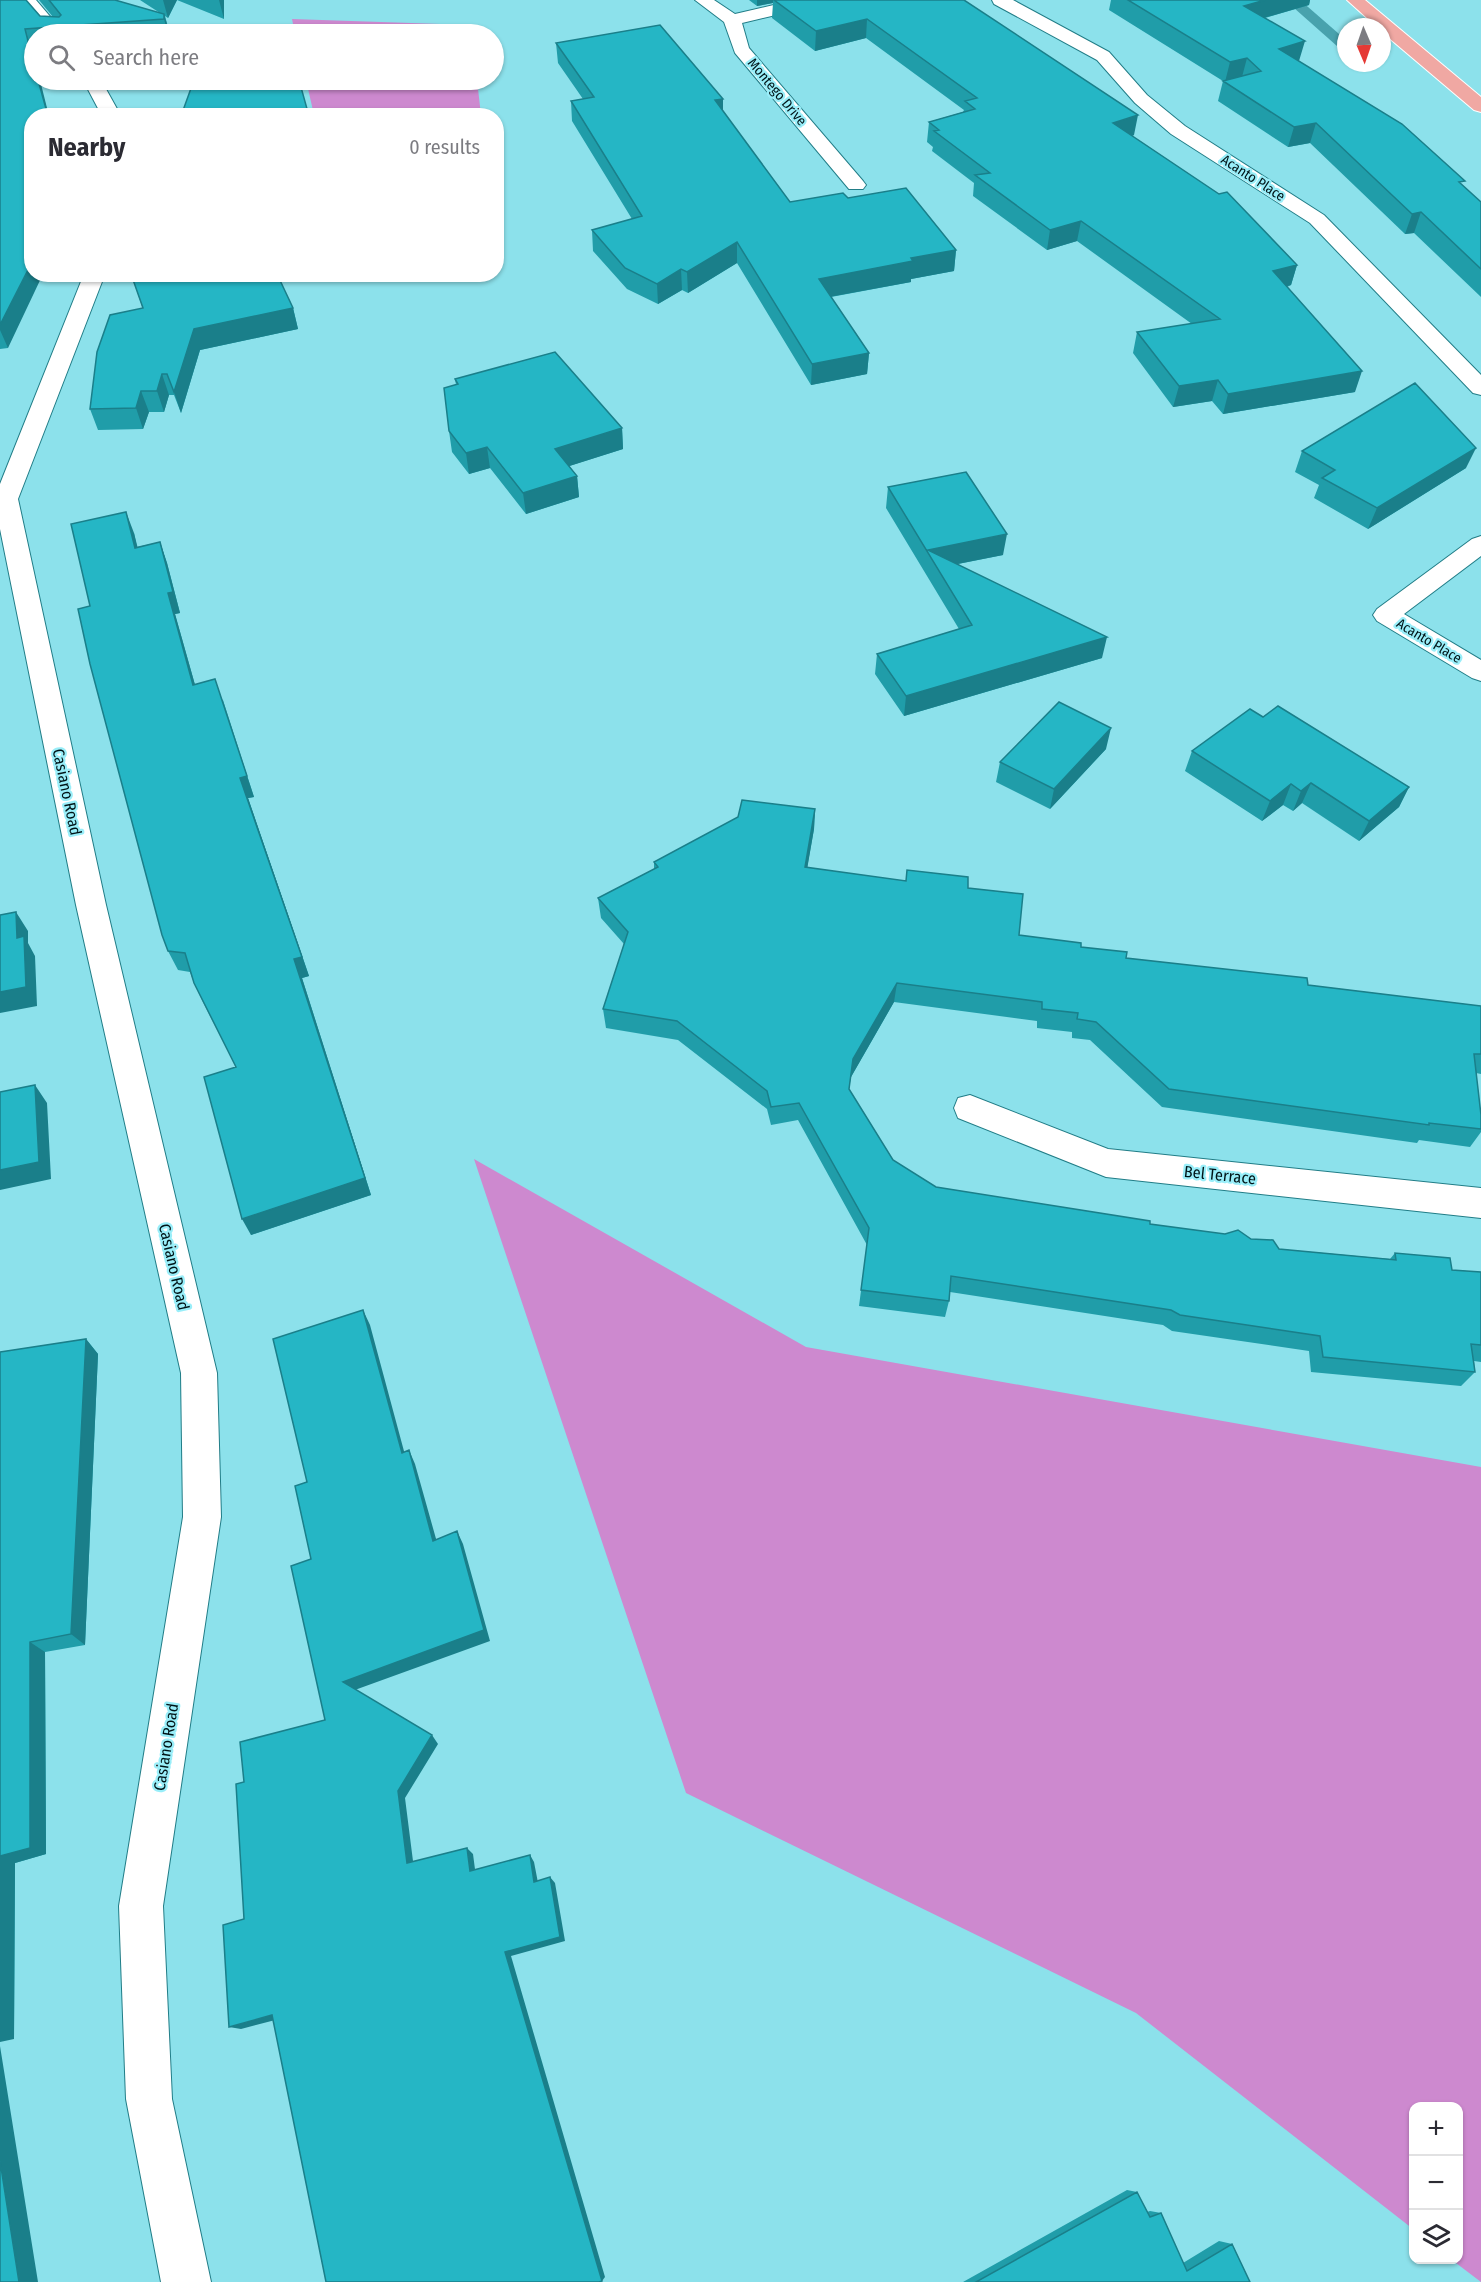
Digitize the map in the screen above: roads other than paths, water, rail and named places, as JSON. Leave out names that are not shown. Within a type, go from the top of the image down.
[{"type":"main road","points":[[1355,0],[1481,106]]},
{"type":"street","points":[[27,0],[48,24]]},
{"type":"street","points":[[703,0],[732,20],[817,0]]},
{"type":"street","name":"Acanto Place","points":[[1000,0],[1103,56],[1141,99],[1178,130],[1317,219],[1481,388]]},
{"type":"street","name":"Montego Drive","points":[[732,20],[741,49],[856,185]]},
{"type":"street","points":[[98,90],[108,108]]},
{"type":"street","name":"Casiano Road","points":[[92,282],[6,499],[91,905],[199,1373],[202,1517],[141,1906],[149,2099],[186,2282]]},
{"type":"street","name":"Acanto Place","points":[[1481,544],[1386,615],[1481,672]]},
{"type":"street","name":"Bel Terrace","points":[[970,1108],[1106,1163],[1481,1203]]},
{"type":"water","points":[[1285,0],[1300,0],[1337,32],[1337,46]]}]
